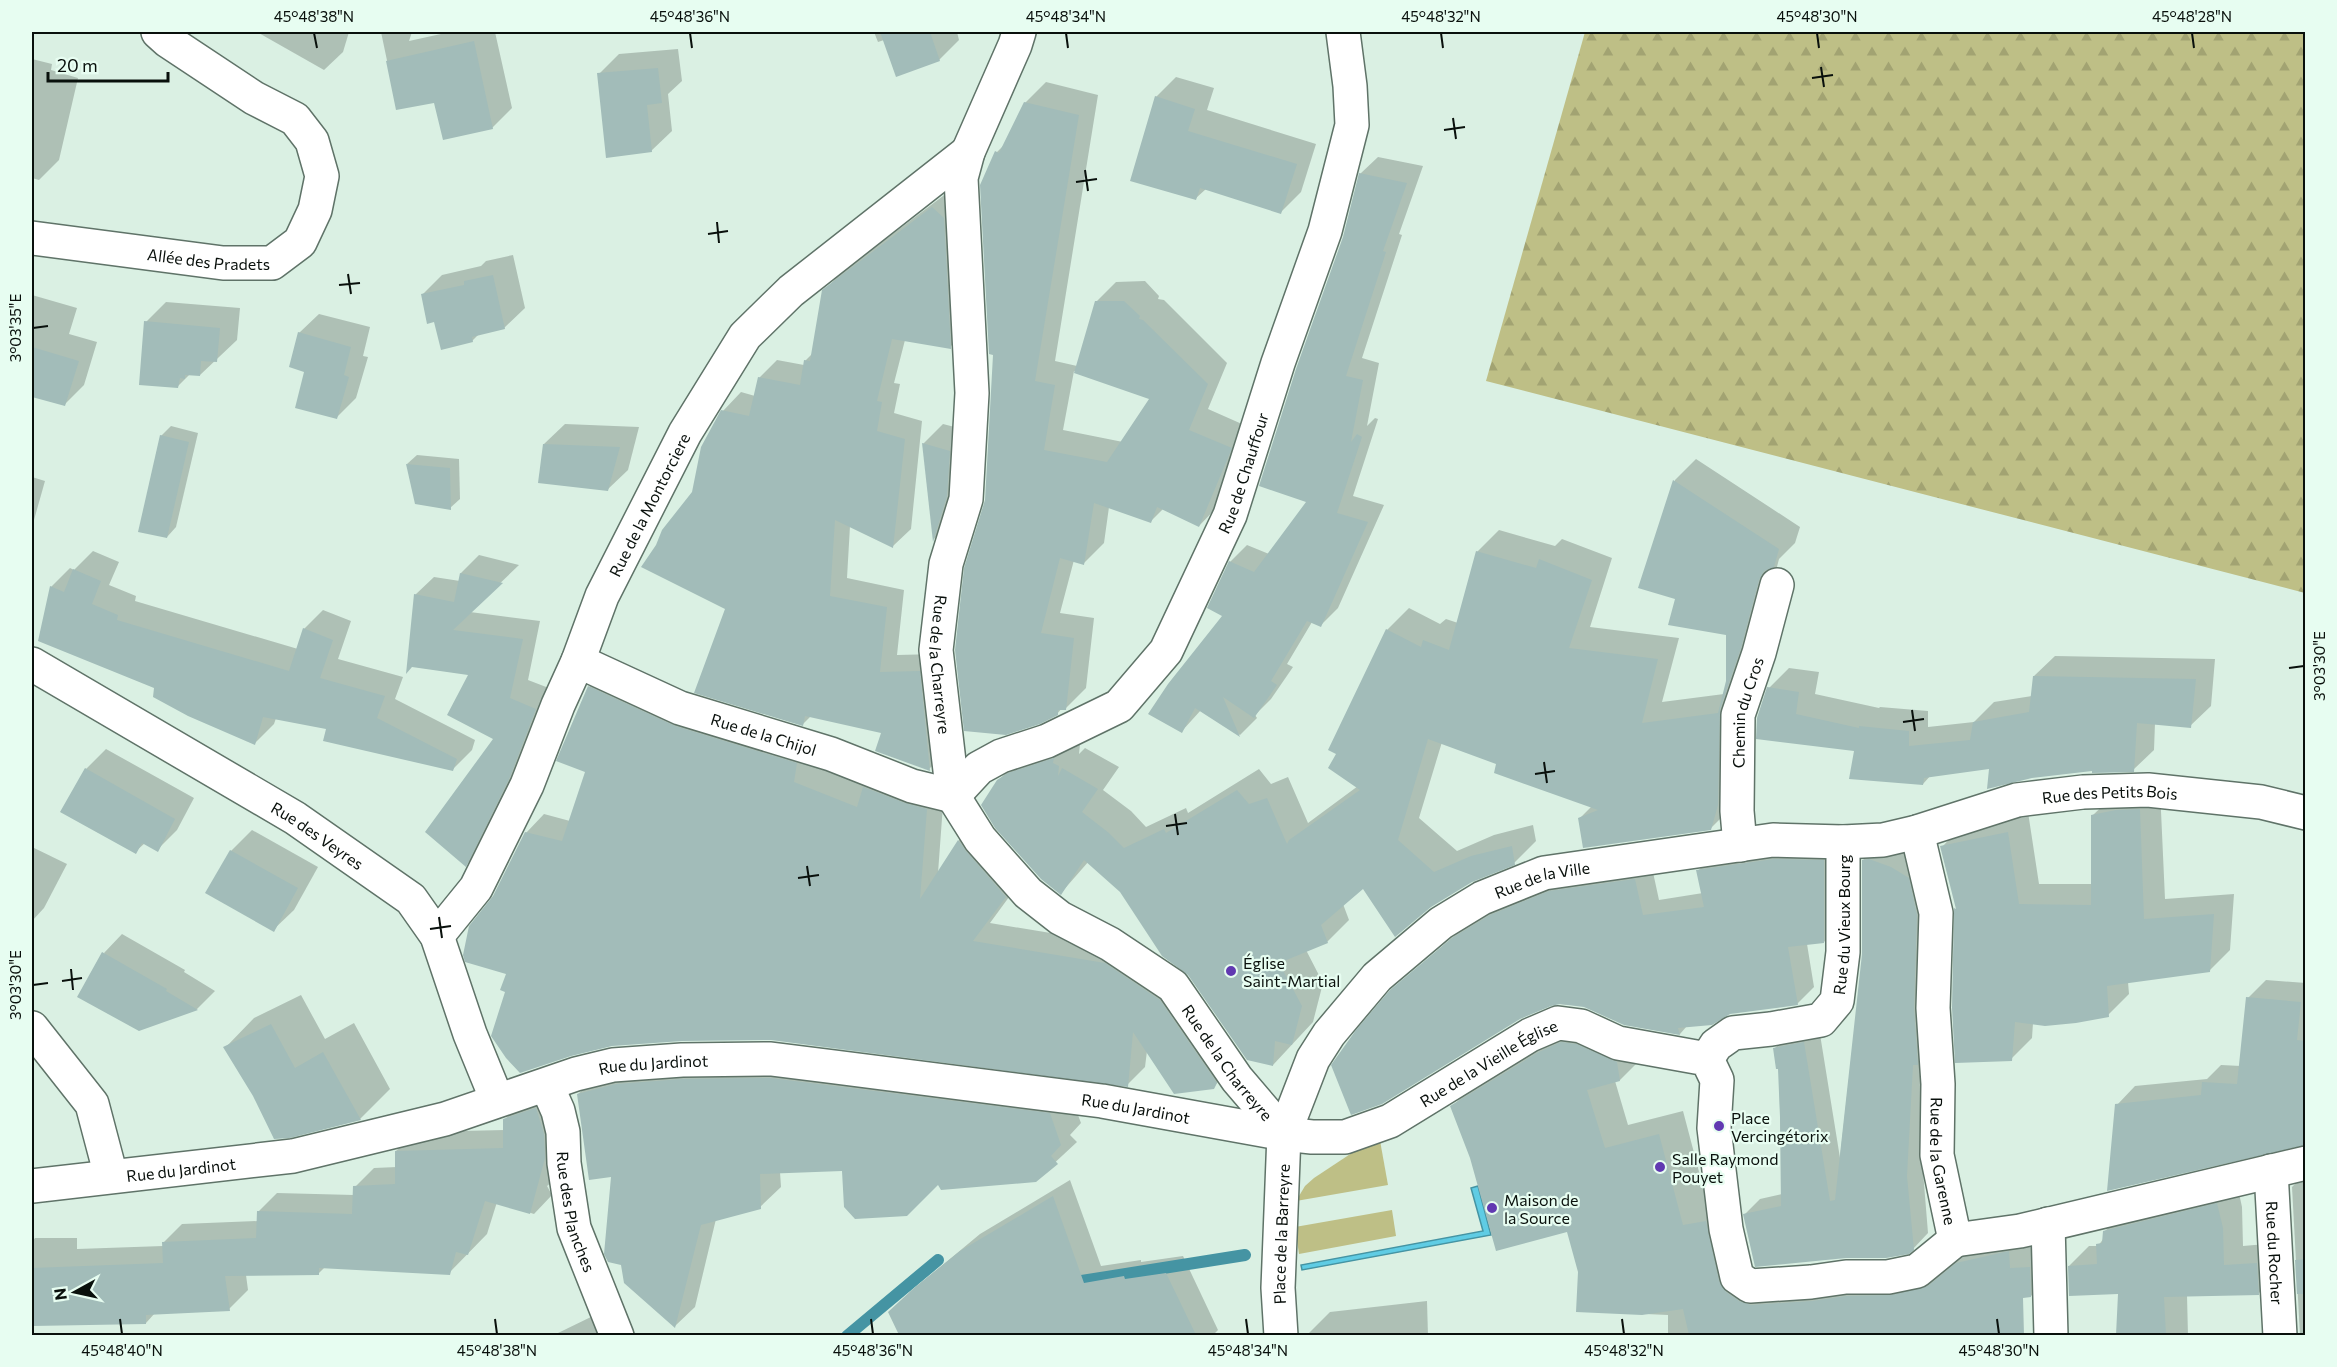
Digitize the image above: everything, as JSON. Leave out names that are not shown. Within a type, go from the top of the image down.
[{"type":"street","name":"Allée des Pradets","points":[[32,238],[233,263],[272,263],[300,242],[315,210],[322,176],[312,141],[295,119],[254,98],[158,32]]},
{"type":"street","name":"Rue de la Charreyre","points":[[1019,32],[968,152],[961,178],[972,393],[966,499],[946,564],[936,650],[953,796],[980,839],[1029,893],[1060,918],[1110,944],[1173,986],[1237,1079],[1284,1134]]},
{"type":"street","name":"Rue de Chauffour","points":[[953,796],[979,768],[1000,756],[1047,741],[1119,706],[1166,651],[1230,515],[1278,363],[1325,231],[1352,125],[1343,32]]},
{"type":"street","name":"Rue de la Montorciere","points":[[437,936],[476,888],[527,785],[602,596],[685,433],[746,336],[791,291],[968,152]]},
{"type":"street","name":"Chemin du Cros","points":[[1740,845],[1737,812],[1738,715],[1759,653],[1778,585]]},
{"type":"street","name":"Rue de la Chijol","points":[[578,661],[680,708],[831,754],[912,786],[953,796]]},
{"type":"street","name":"Rue des Veyres","points":[[32,664],[295,818],[411,898],[437,936],[470,1034],[497,1100]]},
{"type":"street","name":"Rue des Petits Bois","points":[[1917,832],[2017,800],[2083,792],[2148,790],[2261,802],[2306,813]]},
{"type":"street","name":"Rue de la Ville","points":[[1284,1134],[1314,1059],[1329,1034],[1377,977],[1441,923],[1482,898],[1544,873],[1773,840],[1843,842],[1883,840],[1917,832]]},
{"type":"street","name":"Rue de la Garenne","points":[[1917,832],[1936,913],[1933,1008],[1938,1084],[1937,1155],[1955,1240],[2048,1224],[2306,1163]]},
{"type":"street","name":"Rue du Vieux Bourg","points":[[1707,1059],[1716,1045],[1733,1033],[1821,1020],[1837,1001],[1843,952],[1843,842]]},
{"type":"street","name":"Rue de la Vieille Église","points":[[1284,1134],[1345,1137],[1390,1121],[1530,1035],[1558,1023],[1581,1026],[1618,1043],[1707,1059]]},
{"type":"street","points":[[32,1028],[92,1104],[111,1176]]},
{"type":"street","name":"Rue du Jardinot","points":[[32,1186],[293,1156],[445,1119],[497,1100],[547,1086],[576,1074],[613,1065],[681,1060],[771,1059],[1102,1101],[1284,1134]]},
{"type":"street","points":[[1707,1059],[1717,1080],[1714,1128],[1726,1229],[1737,1277],[1750,1286],[1846,1277],[1888,1277],[1917,1271],[1955,1240]]},
{"type":"street","name":"Rue des Planches","points":[[547,1086],[558,1111],[563,1132],[564,1163],[574,1228],[617,1335]]},
{"type":"street","name":"Place de la Barreyre","points":[[1281,1335],[1278,1278],[1284,1134]]},
{"type":"street","name":"Rue du Rocher","points":[[2271,1171],[2280,1335]]},
{"type":"street","points":[[2048,1224],[2050,1335]]},
{"type":"green space","points":[[1585,32],[2305,32],[2305,593],[1486,381]]},
{"type":"green space","points":[[1379,1135],[1388,1185],[1296,1201],[1305,1186],[1314,1178]]},
{"type":"green space","points":[[1392,1210],[1396,1236],[1299,1254],[1295,1227]]},
{"type":"water","points":[[1478,1186],[1491,1235],[1302,1270],[1301,1265],[1483,1231],[1471,1188]]},
{"type":"building","points":[[880,32],[930,32],[940,61],[896,77]]},
{"type":"building","points":[[474,41],[493,129],[443,140],[434,103],[396,110],[386,61]]},
{"type":"building","points":[[658,68],[662,103],[647,105],[652,152],[606,158],[597,73]]},
{"type":"building","points":[[1155,96],[1195,109],[1188,131],[1297,164],[1281,214],[1200,188],[1196,200],[1130,181]]},
{"type":"building","points":[[1024,102],[1079,115],[1035,381],[1055,385],[1044,450],[1107,462],[1149,399],[1074,373],[1095,301],[1124,301],[1140,316],[1139,319],[1143,320],[1208,384],[1189,430],[1232,448],[1199,527],[1157,507],[1151,523],[1094,503],[1084,565],[1060,558],[1041,633],[1074,638],[1066,710],[1058,710],[1058,715],[1040,724],[1006,735],[964,731],[955,650],[964,568],[985,500],[993,355],[989,354],[980,185],[995,151],[999,153]]},
{"type":"building","points":[[1359,173],[1407,183],[1383,251],[1386,252],[1346,376],[1363,380],[1351,442],[1357,434],[1362,437],[1337,513],[1368,522],[1321,627],[1307,621],[1271,681],[1277,685],[1254,718],[1223,697],[1240,737],[1195,708],[1182,733],[1148,714],[1168,684],[1222,616],[1207,608],[1229,561],[1254,572],[1306,502],[1259,486],[1296,369],[1343,237]]},
{"type":"building","points":[[932,207],[944,218],[951,349],[892,339],[877,401],[882,402],[877,431],[905,439],[893,548],[835,520],[830,596],[887,607],[880,672],[920,671],[930,771],[875,751],[881,733],[805,716],[803,726],[694,693],[725,609],[641,567],[656,545],[662,530],[692,492],[701,447],[721,410],[749,416],[758,377],[800,385],[804,360],[810,361],[822,290]]},
{"type":"building","points":[[493,275],[505,329],[472,337],[473,342],[441,350],[434,322],[427,324],[421,294],[464,285],[464,281]]},
{"type":"building","points":[[144,321],[220,328],[217,362],[201,361],[200,376],[185,375],[185,379],[180,378],[178,388],[139,385]]},
{"type":"building","points":[[298,332],[351,347],[344,375],[349,377],[337,419],[295,408],[304,372],[289,367]]},
{"type":"building","points":[[32,347],[79,361],[65,406],[32,397]]},
{"type":"building","points":[[160,435],[189,442],[167,538],[138,532]]},
{"type":"building","points":[[922,443],[950,451],[947,496],[933,542]]},
{"type":"building","points":[[543,444],[620,447],[608,491],[538,483]]},
{"type":"building","points":[[406,464],[450,468],[451,510],[415,504]]},
{"type":"building","points":[[1673,480],[1779,549],[1774,567],[1764,571],[1759,580],[1741,648],[1720,709],[1718,805],[1711,830],[1583,848],[1578,818],[1598,810],[1494,773],[1496,764],[1428,739],[1398,840],[1434,872],[1471,856],[1512,846],[1515,865],[1472,882],[1431,907],[1395,937],[1363,889],[1321,925],[1328,943],[1279,963],[1302,1006],[1292,1045],[1275,1041],[1273,1066],[1247,1060],[1188,975],[1162,956],[1120,892],[1084,860],[1061,895],[1041,879],[995,828],[981,805],[997,780],[1008,773],[1054,758],[1053,763],[1059,766],[1058,776],[1062,768],[1098,789],[1082,812],[1124,848],[1164,829],[1166,833],[1237,790],[1249,804],[1267,798],[1287,844],[1289,840],[1360,790],[1328,768],[1336,754],[1328,750],[1386,629],[1421,647],[1423,640],[1449,650],[1476,551],[1536,568],[1539,559],[1592,580],[1569,648],[1658,659],[1642,723],[1718,713],[1726,681],[1726,635],[1668,625],[1675,599],[1638,588]]},
{"type":"building","points":[[73,569],[101,581],[92,604],[118,615],[117,620],[289,671],[303,628],[333,640],[320,678],[385,696],[377,718],[457,759],[453,771],[323,741],[326,729],[263,717],[255,745],[188,716],[153,697],[154,688],[38,641],[50,586],[64,592]]},
{"type":"building","points":[[460,573],[503,583],[453,630],[523,639],[510,698],[536,709],[510,777],[466,867],[425,832],[493,739],[447,715],[468,675],[412,667],[406,674],[414,594],[454,602]]},
{"type":"building","points":[[2033,676],[2196,679],[2191,728],[2137,723],[2134,772],[2092,773],[2092,771],[2032,778],[1987,789],[1989,769],[1924,778],[1923,785],[1849,779],[1854,751],[1756,739],[1757,718],[1767,687],[1799,692],[1796,714],[1859,728],[1859,726],[1909,731],[1909,746],[1970,740],[1973,722],[2029,712]]},
{"type":"building","points":[[588,686],[675,726],[797,763],[794,782],[857,807],[863,787],[927,809],[920,899],[958,840],[1006,897],[973,941],[1105,963],[1160,1000],[1217,1083],[1214,1089],[1174,1094],[1133,1032],[1128,1087],[771,1040],[682,1041],[612,1046],[571,1056],[520,1073],[491,1036],[505,992],[500,990],[506,974],[465,962],[463,955],[469,926],[493,896],[525,832],[562,841],[585,772],[556,761]]},
{"type":"building","points":[[85,768],[175,819],[158,852],[142,843],[136,854],[60,812]]},
{"type":"building","points":[[2140,809],[2144,919],[2214,914],[2210,972],[2107,986],[2109,1017],[2045,1026],[2015,1022],[2012,1061],[1955,1063],[1952,1008],[1954,908],[1956,909],[1940,846],[2008,832],[2019,904],[2091,905],[2091,815],[2116,810]]},
{"type":"building","points":[[230,850],[298,888],[274,932],[205,893]]},
{"type":"building","points":[[1774,859],[1824,860],[1824,943],[1788,947],[1798,1005],[1730,1014],[1712,1025],[1678,1028],[1680,1035],[1624,1025],[1584,1007],[1560,1004],[1551,1006],[1520,1019],[1382,1104],[1351,1115],[1331,1065],[1356,1030],[1390,990],[1452,938],[1490,915],[1549,891],[1635,879],[1643,915],[1704,907],[1696,870]]},
{"type":"building","points":[[1869,859],[1891,867],[1909,878],[1917,915],[1914,1008],[1918,1065],[1913,1065],[1907,1176],[1914,1250],[1909,1254],[1886,1258],[1846,1258],[1755,1267],[1743,1214],[1781,1206],[1778,1069],[1776,1069],[1773,1048],[1804,1042],[1830,1201],[1835,1200],[1862,954],[1862,860]]},
{"type":"building","points":[[102,952],[167,989],[166,991],[198,1010],[139,1031],[77,997]]},
{"type":"building","points":[[2246,997],[2301,1002],[2297,1040],[2306,1041],[2306,1145],[2107,1191],[2115,1104],[2201,1095],[2202,1082],[2237,1084]]},
{"type":"building","points":[[271,1024],[295,1068],[323,1052],[361,1120],[290,1138],[274,1139],[253,1096],[223,1047]]},
{"type":"building","points":[[1561,1042],[1576,1044],[1617,1062],[1620,1081],[1587,1090],[1605,1148],[1659,1134],[1683,1225],[1706,1221],[1719,1281],[1726,1292],[1739,1301],[1751,1305],[1847,1296],[1892,1295],[1928,1286],[1956,1263],[2009,1251],[2010,1268],[2030,1267],[2031,1297],[2023,1298],[2024,1335],[1689,1335],[1683,1309],[1642,1315],[1576,1312],[1578,1272],[1567,1232],[1496,1251],[1470,1158],[1450,1106],[1539,1052]]},
{"type":"building","points":[[770,1078],[1050,1113],[1061,1145],[1051,1156],[1058,1164],[1036,1182],[941,1190],[938,1185],[907,1216],[855,1219],[844,1207],[842,1171],[760,1174],[761,1209],[701,1225],[675,1328],[624,1283],[621,1265],[608,1262],[604,1254],[611,1177],[589,1180],[577,1094],[616,1084],[683,1079]]},
{"type":"building","points":[[536,1108],[544,1134],[545,1158],[530,1214],[485,1201],[468,1255],[456,1252],[450,1275],[319,1268],[319,1275],[225,1276],[230,1311],[146,1315],[146,1324],[32,1326],[32,1268],[163,1263],[162,1242],[256,1238],[257,1211],[352,1214],[353,1186],[395,1184],[395,1151],[503,1148],[503,1119]]},
{"type":"building","points":[[1053,1196],[1084,1283],[1124,1276],[1125,1279],[1166,1273],[1196,1335],[899,1335],[888,1312],[914,1288],[960,1251]]},
{"type":"building","points":[[2217,1203],[2223,1228],[2224,1265],[2257,1263],[2259,1295],[2164,1297],[2166,1335],[2116,1335],[2118,1294],[2069,1296],[2068,1266],[2097,1264],[2096,1244],[2102,1243],[2103,1231]]},
{"type":"building","points":[[2306,1259],[2306,1294],[2297,1294],[2295,1260]]},
{"type":"waterway","points":[[1069,1283],[1245,1255]]},
{"type":"waterway","points":[[847,1336],[938,1260]]},
{"type":"place","name":"Église Saint-Martial","points":[[1231,971]]},
{"type":"place","name":"Place Vercingétorix","points":[[1719,1126]]},
{"type":"place","name":"Salle Raymond Pouyet","points":[[1660,1167]]},
{"type":"place","name":"Maison de la Source","points":[[1492,1208]]}]
